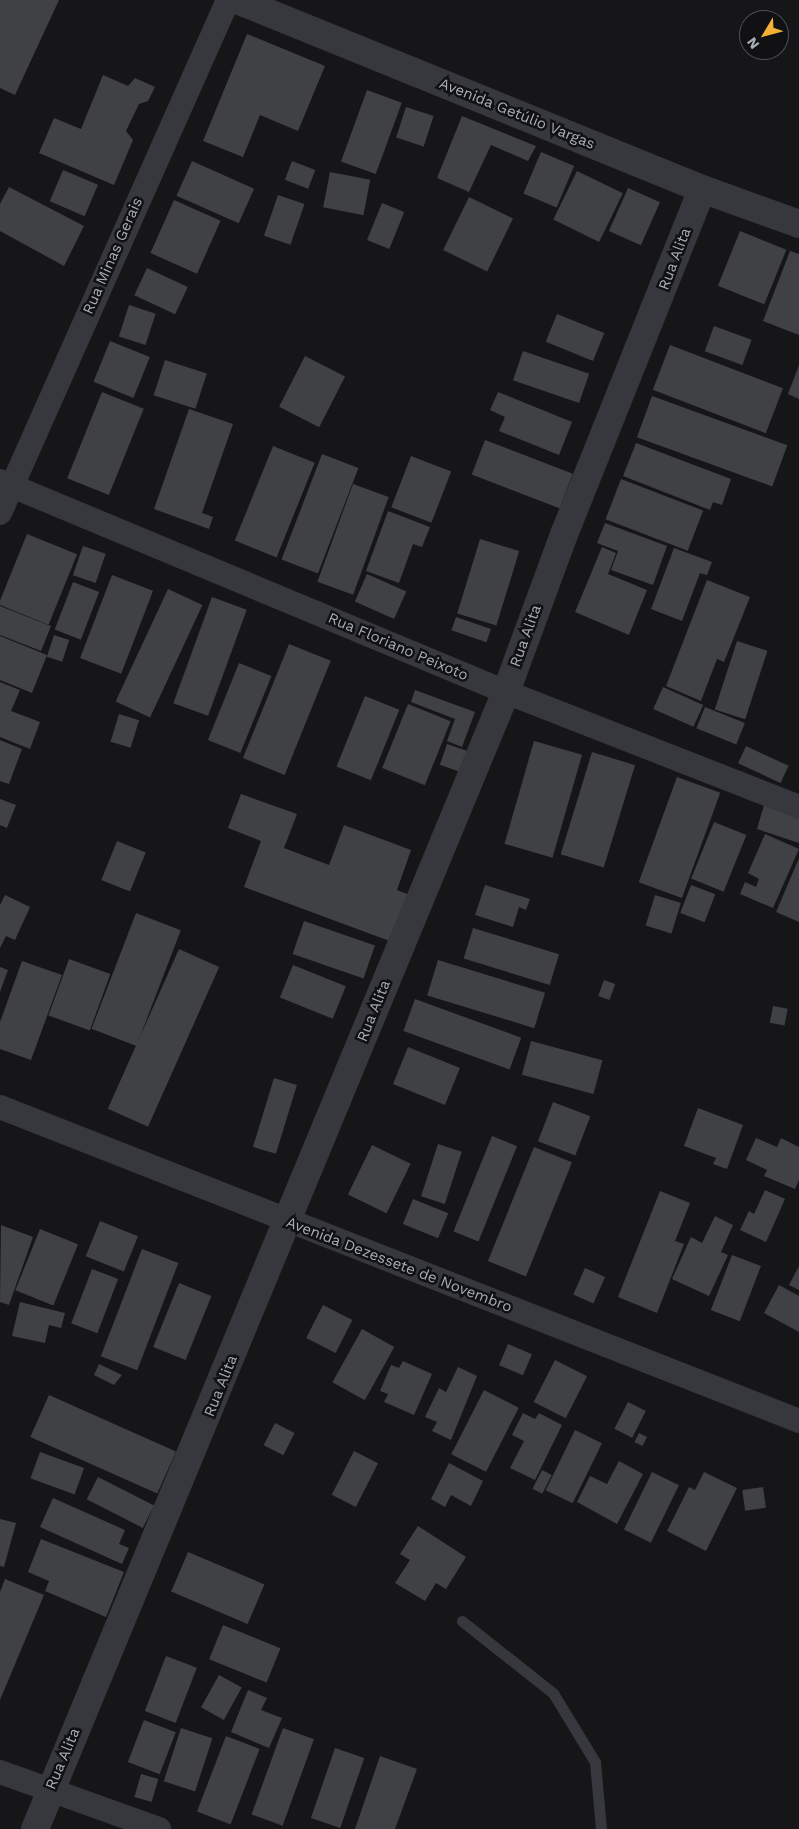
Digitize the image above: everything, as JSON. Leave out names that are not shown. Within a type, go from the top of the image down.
[{"type":"street","name":"Rua Minas Gerais","points":[[0,513],[5,483],[228,0]]},
{"type":"street","name":"Avenida Getúlio Vargas","points":[[237,0],[702,189],[799,224]]},
{"type":"street","name":"Rua Alita","points":[[35,1829],[506,692],[702,189]]},
{"type":"street","name":"Rua Floriano Peixoto","points":[[5,483],[506,692],[799,807]]},
{"type":"street","name":"Avenida Dezessete de Novembro","points":[[0,1107],[288,1222],[799,1420]]},
{"type":"street","points":[[0,1772],[159,1829]]},
{"type":"lane","points":[[462,1621],[553,1692],[594,1762],[601,1829]]},
{"type":"building","points":[[0,0],[59,0],[15,95],[0,88]]},
{"type":"building","points":[[247,34],[325,66],[298,131],[260,115],[243,157],[203,141]]},
{"type":"building","points":[[103,75],[128,86],[135,78],[155,87],[148,101],[139,104],[126,131],[133,140],[114,185],[39,153],[54,118],[81,129]]},
{"type":"building","points":[[367,90],[402,103],[376,174],[341,161]]},
{"type":"building","points":[[406,107],[434,116],[424,146],[396,137]]},
{"type":"building","points":[[462,116],[536,146],[528,161],[491,145],[469,192],[437,178]]},
{"type":"building","points":[[541,152],[574,166],[557,207],[523,193]]},
{"type":"building","points":[[192,161],[254,189],[239,223],[177,196]]},
{"type":"building","points":[[292,161],[315,170],[308,189],[285,180]]},
{"type":"building","points":[[63,170],[98,185],[85,216],[50,201]]},
{"type":"building","points":[[577,171],[623,193],[599,242],[553,220]]},
{"type":"building","points":[[330,172],[370,180],[363,215],[323,207]]},
{"type":"building","points":[[9,187],[84,226],[64,266],[0,231],[0,204]]},
{"type":"building","points":[[628,188],[660,202],[641,245],[609,231]]},
{"type":"building","points":[[278,195],[304,204],[290,245],[264,236]]},
{"type":"building","points":[[469,197],[513,218],[487,272],[443,250]]},
{"type":"building","points":[[174,200],[221,221],[197,274],[150,253]]},
{"type":"building","points":[[382,203],[404,212],[389,249],[367,240]]},
{"type":"building","points":[[740,231],[786,250],[764,304],[718,286]]},
{"type":"building","points":[[790,251],[799,254],[799,335],[763,321]]},
{"type":"building","points":[[147,268],[188,287],[175,314],[134,295]]},
{"type":"building","points":[[129,305],[156,314],[145,345],[119,336]]},
{"type":"building","points":[[557,314],[604,333],[593,361],[546,342]]},
{"type":"building","points":[[714,326],[752,340],[742,365],[705,351]]},
{"type":"building","points":[[110,341],[150,357],[133,398],[94,382]]},
{"type":"building","points":[[670,345],[783,388],[766,433],[653,390]]},
{"type":"building","points":[[523,351],[589,374],[579,403],[513,380]]},
{"type":"building","points":[[305,356],[345,376],[319,427],[279,407]]},
{"type":"building","points":[[165,360],[207,374],[195,409],[154,395]]},
{"type":"building","points":[[799,365],[799,399],[788,394]]},
{"type":"building","points":[[102,392],[144,409],[109,495],[67,478]]},
{"type":"building","points":[[498,392],[572,422],[559,455],[499,431],[505,417],[490,410]]},
{"type":"building","points":[[652,396],[787,445],[772,487],[637,437]]},
{"type":"building","points":[[189,409],[233,424],[202,513],[213,517],[209,529],[154,509]]},
{"type":"building","points":[[485,440],[573,474],[559,508],[472,475]]},
{"type":"building","points":[[636,443],[731,479],[722,505],[713,502],[710,510],[623,476]]},
{"type":"building","points":[[273,446],[315,463],[277,557],[235,541]]},
{"type":"building","points":[[322,454],[358,468],[318,573],[282,559]]},
{"type":"building","points":[[411,456],[451,471],[431,523],[391,507]]},
{"type":"building","points":[[621,479],[703,511],[688,551],[606,519]]},
{"type":"building","points":[[353,484],[389,497],[353,595],[317,582]]},
{"type":"building","points":[[388,511],[430,527],[422,547],[413,544],[399,583],[366,571]]},
{"type":"building","points":[[605,523],[667,546],[653,585],[611,570],[618,551],[597,543]]},
{"type":"building","points":[[27,534],[77,554],[49,625],[0,605],[0,601]]},
{"type":"building","points":[[480,539],[519,551],[496,626],[457,614]]},
{"type":"building","points":[[83,546],[106,554],[96,583],[73,575]]},
{"type":"building","points":[[602,547],[616,553],[608,574],[647,590],[629,635],[575,612]]},
{"type":"building","points":[[674,548],[712,562],[707,575],[700,573],[682,621],[651,609]]},
{"type":"building","points":[[367,574],[406,591],[394,619],[355,601]]},
{"type":"building","points":[[112,575],[153,591],[121,674],[80,658]]},
{"type":"building","points":[[707,580],[750,597],[724,662],[717,659],[701,701],[666,686]]},
{"type":"building","points":[[73,582],[99,592],[81,640],[55,630]]},
{"type":"building","points":[[168,589],[202,605],[150,717],[116,701]]},
{"type":"building","points":[[212,597],[247,610],[208,716],[173,703]]},
{"type":"building","points":[[0,606],[51,626],[41,651],[0,635]]},
{"type":"building","points":[[456,617],[491,629],[486,642],[451,630]]},
{"type":"building","points":[[54,635],[69,640],[62,662],[47,657]]},
{"type":"building","points":[[0,636],[47,655],[32,693],[0,680]]},
{"type":"building","points":[[737,641],[767,651],[745,719],[715,709]]},
{"type":"building","points":[[289,644],[331,661],[285,775],[243,758]]},
{"type":"building","points":[[239,663],[271,676],[240,753],[208,740]]},
{"type":"building","points":[[0,682],[20,690],[11,711],[40,722],[30,749],[0,737]]},
{"type":"building","points":[[663,687],[703,705],[693,727],[653,709]]},
{"type":"building","points":[[415,690],[475,712],[462,747],[447,741],[455,719],[411,702]]},
{"type":"building","points":[[365,696],[399,710],[371,780],[337,766]]},
{"type":"building","points":[[408,704],[451,721],[425,785],[382,768]]},
{"type":"building","points":[[705,707],[745,723],[736,744],[696,728]]},
{"type":"building","points":[[119,714],[139,720],[131,748],[111,742]]},
{"type":"building","points":[[0,740],[22,749],[9,784],[0,781]]},
{"type":"building","points":[[534,741],[582,755],[553,858],[505,844]]},
{"type":"building","points":[[447,744],[467,751],[460,772],[440,765]]},
{"type":"building","points":[[746,746],[789,766],[781,783],[738,763]]},
{"type":"building","points":[[592,752],[635,765],[604,867],[561,854]]},
{"type":"building","points":[[677,777],[720,793],[682,898],[639,882]]},
{"type":"building","points":[[241,794],[297,814],[284,848],[329,865],[344,825],[411,850],[397,890],[412,896],[395,943],[244,887],[261,841],[228,828]]},
{"type":"building","points":[[0,799],[16,805],[7,828],[0,825]]},
{"type":"building","points":[[764,805],[799,817],[799,843],[757,829]]},
{"type":"building","points":[[714,822],[746,835],[724,892],[691,879]]},
{"type":"building","points":[[765,834],[799,849],[773,908],[740,894],[745,882],[756,887],[759,879],[748,873]]},
{"type":"building","points":[[117,841],[146,853],[130,892],[101,880]]},
{"type":"building","points":[[799,858],[799,922],[776,912]]},
{"type":"building","points":[[485,885],[530,899],[526,910],[519,907],[513,927],[475,915]]},
{"type":"building","points":[[691,885],[715,894],[705,922],[680,913]]},
{"type":"building","points":[[5,895],[30,907],[15,940],[6,936],[0,948],[0,905]]},
{"type":"building","points":[[655,895],[681,903],[671,933],[646,926]]},
{"type":"building","points":[[136,913],[181,930],[136,1046],[92,1029]]},
{"type":"building","points":[[304,921],[375,945],[364,979],[293,954]]},
{"type":"building","points":[[473,928],[559,954],[550,985],[464,959]]},
{"type":"building","points":[[179,949],[219,967],[148,1127],[108,1109]]},
{"type":"building","points":[[69,959],[110,974],[90,1030],[48,1015]]},
{"type":"building","points":[[438,960],[545,993],[534,1028],[427,995]]},
{"type":"building","points":[[22,961],[62,975],[31,1060],[0,1049],[0,1022]]},
{"type":"building","points":[[293,965],[346,986],[333,1019],[280,997]]},
{"type":"building","points":[[0,967],[8,970],[0,992]]},
{"type":"building","points":[[604,980],[615,984],[609,1000],[598,996]]},
{"type":"building","points":[[415,999],[521,1038],[510,1070],[403,1031]]},
{"type":"building","points":[[773,1006],[788,1009],[784,1026],[770,1023]]},
{"type":"building","points":[[531,1041],[602,1060],[593,1094],[522,1075]]},
{"type":"building","points":[[408,1047],[460,1068],[445,1105],[393,1084]]},
{"type":"building","points":[[274,1078],[297,1085],[276,1154],[253,1147]]},
{"type":"building","points":[[553,1102],[590,1116],[575,1156],[538,1141]]},
{"type":"building","points":[[698,1108],[743,1125],[727,1169],[713,1164],[716,1158],[684,1146]]},
{"type":"building","points":[[492,1136],[517,1146],[478,1242],[453,1231]]},
{"type":"building","points":[[756,1138],[777,1147],[781,1138],[799,1147],[799,1180],[795,1189],[764,1176],[767,1170],[746,1160]]},
{"type":"building","points":[[438,1144],[462,1152],[445,1204],[421,1196]]},
{"type":"building","points":[[372,1145],[411,1164],[387,1213],[348,1194]]},
{"type":"building","points":[[534,1147],[572,1162],[526,1276],[488,1261]]},
{"type":"building","points":[[765,1190],[785,1199],[766,1242],[740,1230],[749,1211],[754,1214]]},
{"type":"building","points":[[660,1191],[690,1203],[675,1241],[684,1244],[657,1313],[618,1297]]},
{"type":"building","points":[[413,1199],[448,1213],[438,1238],[403,1224]]},
{"type":"building","points":[[715,1216],[733,1225],[721,1252],[728,1255],[709,1296],[672,1279],[691,1237],[702,1243]]},
{"type":"building","points":[[100,1221],[138,1236],[124,1272],[86,1256]]},
{"type":"building","points":[[1,1225],[33,1237],[9,1305],[0,1302]]},
{"type":"building","points":[[40,1229],[78,1244],[53,1306],[15,1290]]},
{"type":"building","points":[[142,1249],[178,1263],[137,1370],[101,1356]]},
{"type":"building","points":[[732,1255],[761,1266],[740,1321],[711,1310]]},
{"type":"building","points":[[799,1266],[799,1290],[789,1285]]},
{"type":"building","points":[[585,1268],[605,1277],[593,1303],[573,1294]]},
{"type":"building","points":[[92,1269],[118,1279],[97,1333],[71,1323]]},
{"type":"building","points":[[179,1283],[211,1296],[186,1360],[153,1347]]},
{"type":"building","points":[[779,1285],[799,1296],[799,1332],[764,1313]]},
{"type":"building","points":[[20,1302],[65,1313],[61,1328],[49,1325],[45,1343],[12,1336]]},
{"type":"building","points":[[323,1305],[352,1320],[336,1353],[306,1338]]},
{"type":"building","points":[[362,1329],[394,1347],[365,1400],[332,1382]]},
{"type":"building","points":[[508,1344],[532,1354],[523,1375],[499,1365]]},
{"type":"building","points":[[555,1360],[587,1376],[566,1418],[534,1402]]},
{"type":"building","points":[[403,1361],[432,1374],[414,1415],[384,1402],[388,1394],[380,1391],[391,1365],[399,1368]]},
{"type":"building","points":[[99,1364],[122,1375],[114,1385],[94,1375]]},
{"type":"building","points":[[458,1367],[477,1376],[451,1440],[432,1431],[437,1422],[425,1417],[439,1388],[446,1392]]},
{"type":"building","points":[[484,1390],[519,1408],[486,1472],[451,1454]]},
{"type":"building","points":[[49,1395],[176,1452],[157,1494],[30,1437]]},
{"type":"building","points":[[628,1402],[646,1411],[632,1438],[614,1429]]},
{"type":"building","points":[[523,1413],[535,1419],[539,1413],[562,1425],[535,1480],[510,1468],[524,1441],[512,1435]]},
{"type":"building","points":[[275,1423],[295,1433],[283,1455],[264,1445]]},
{"type":"building","points":[[575,1430],[602,1443],[573,1503],[546,1490]]},
{"type":"building","points":[[639,1433],[647,1437],[642,1446],[634,1442]]},
{"type":"building","points":[[354,1451],[378,1463],[356,1507],[332,1495]]},
{"type":"building","points":[[40,1452],[84,1468],[75,1494],[30,1478]]},
{"type":"building","points":[[619,1461],[643,1474],[617,1524],[577,1502],[590,1476],[607,1484]]},
{"type":"building","points":[[449,1463],[483,1481],[471,1506],[451,1495],[445,1507],[431,1499]]},
{"type":"building","points":[[542,1470],[552,1475],[542,1494],[532,1489]]},
{"type":"building","points":[[652,1472],[679,1485],[651,1543],[624,1530]]},
{"type":"building","points":[[704,1472],[737,1488],[706,1551],[667,1531],[689,1487],[695,1490]]},
{"type":"building","points":[[98,1477],[154,1506],[143,1528],[87,1499]]},
{"type":"building","points":[[763,1487],[766,1508],[745,1511],[742,1490]]},
{"type":"building","points":[[53,1498],[125,1530],[119,1544],[129,1548],[122,1564],[40,1527]]},
{"type":"building","points":[[0,1519],[16,1523],[4,1567],[0,1566]]},
{"type":"building","points":[[418,1526],[466,1557],[446,1589],[436,1583],[425,1601],[395,1583],[410,1560],[400,1554]]},
{"type":"building","points":[[41,1539],[124,1572],[106,1617],[45,1591],[49,1581],[28,1572]]},
{"type":"building","points":[[188,1552],[264,1584],[248,1624],[171,1592]]},
{"type":"building","points":[[5,1579],[44,1595],[0,1700],[0,1592]]},
{"type":"building","points":[[223,1625],[280,1648],[267,1683],[209,1659]]},
{"type":"building","points":[[166,1656],[197,1668],[176,1723],[145,1711]]},
{"type":"building","points":[[219,1675],[242,1688],[224,1720],[201,1707]]},
{"type":"building","points":[[248,1690],[267,1698],[261,1710],[282,1718],[269,1748],[231,1732]]},
{"type":"building","points":[[144,1720],[176,1732],[160,1774],[128,1762]]},
{"type":"building","points":[[181,1728],[212,1738],[195,1791],[164,1781]]},
{"type":"building","points":[[283,1728],[314,1739],[283,1826],[252,1814]]},
{"type":"building","points":[[226,1736],[260,1749],[231,1825],[197,1812]]},
{"type":"building","points":[[335,1748],[364,1758],[340,1828],[311,1818]]},
{"type":"building","points":[[380,1756],[417,1769],[395,1829],[355,1829]]},
{"type":"building","points":[[141,1774],[158,1779],[152,1802],[134,1797]]}]
